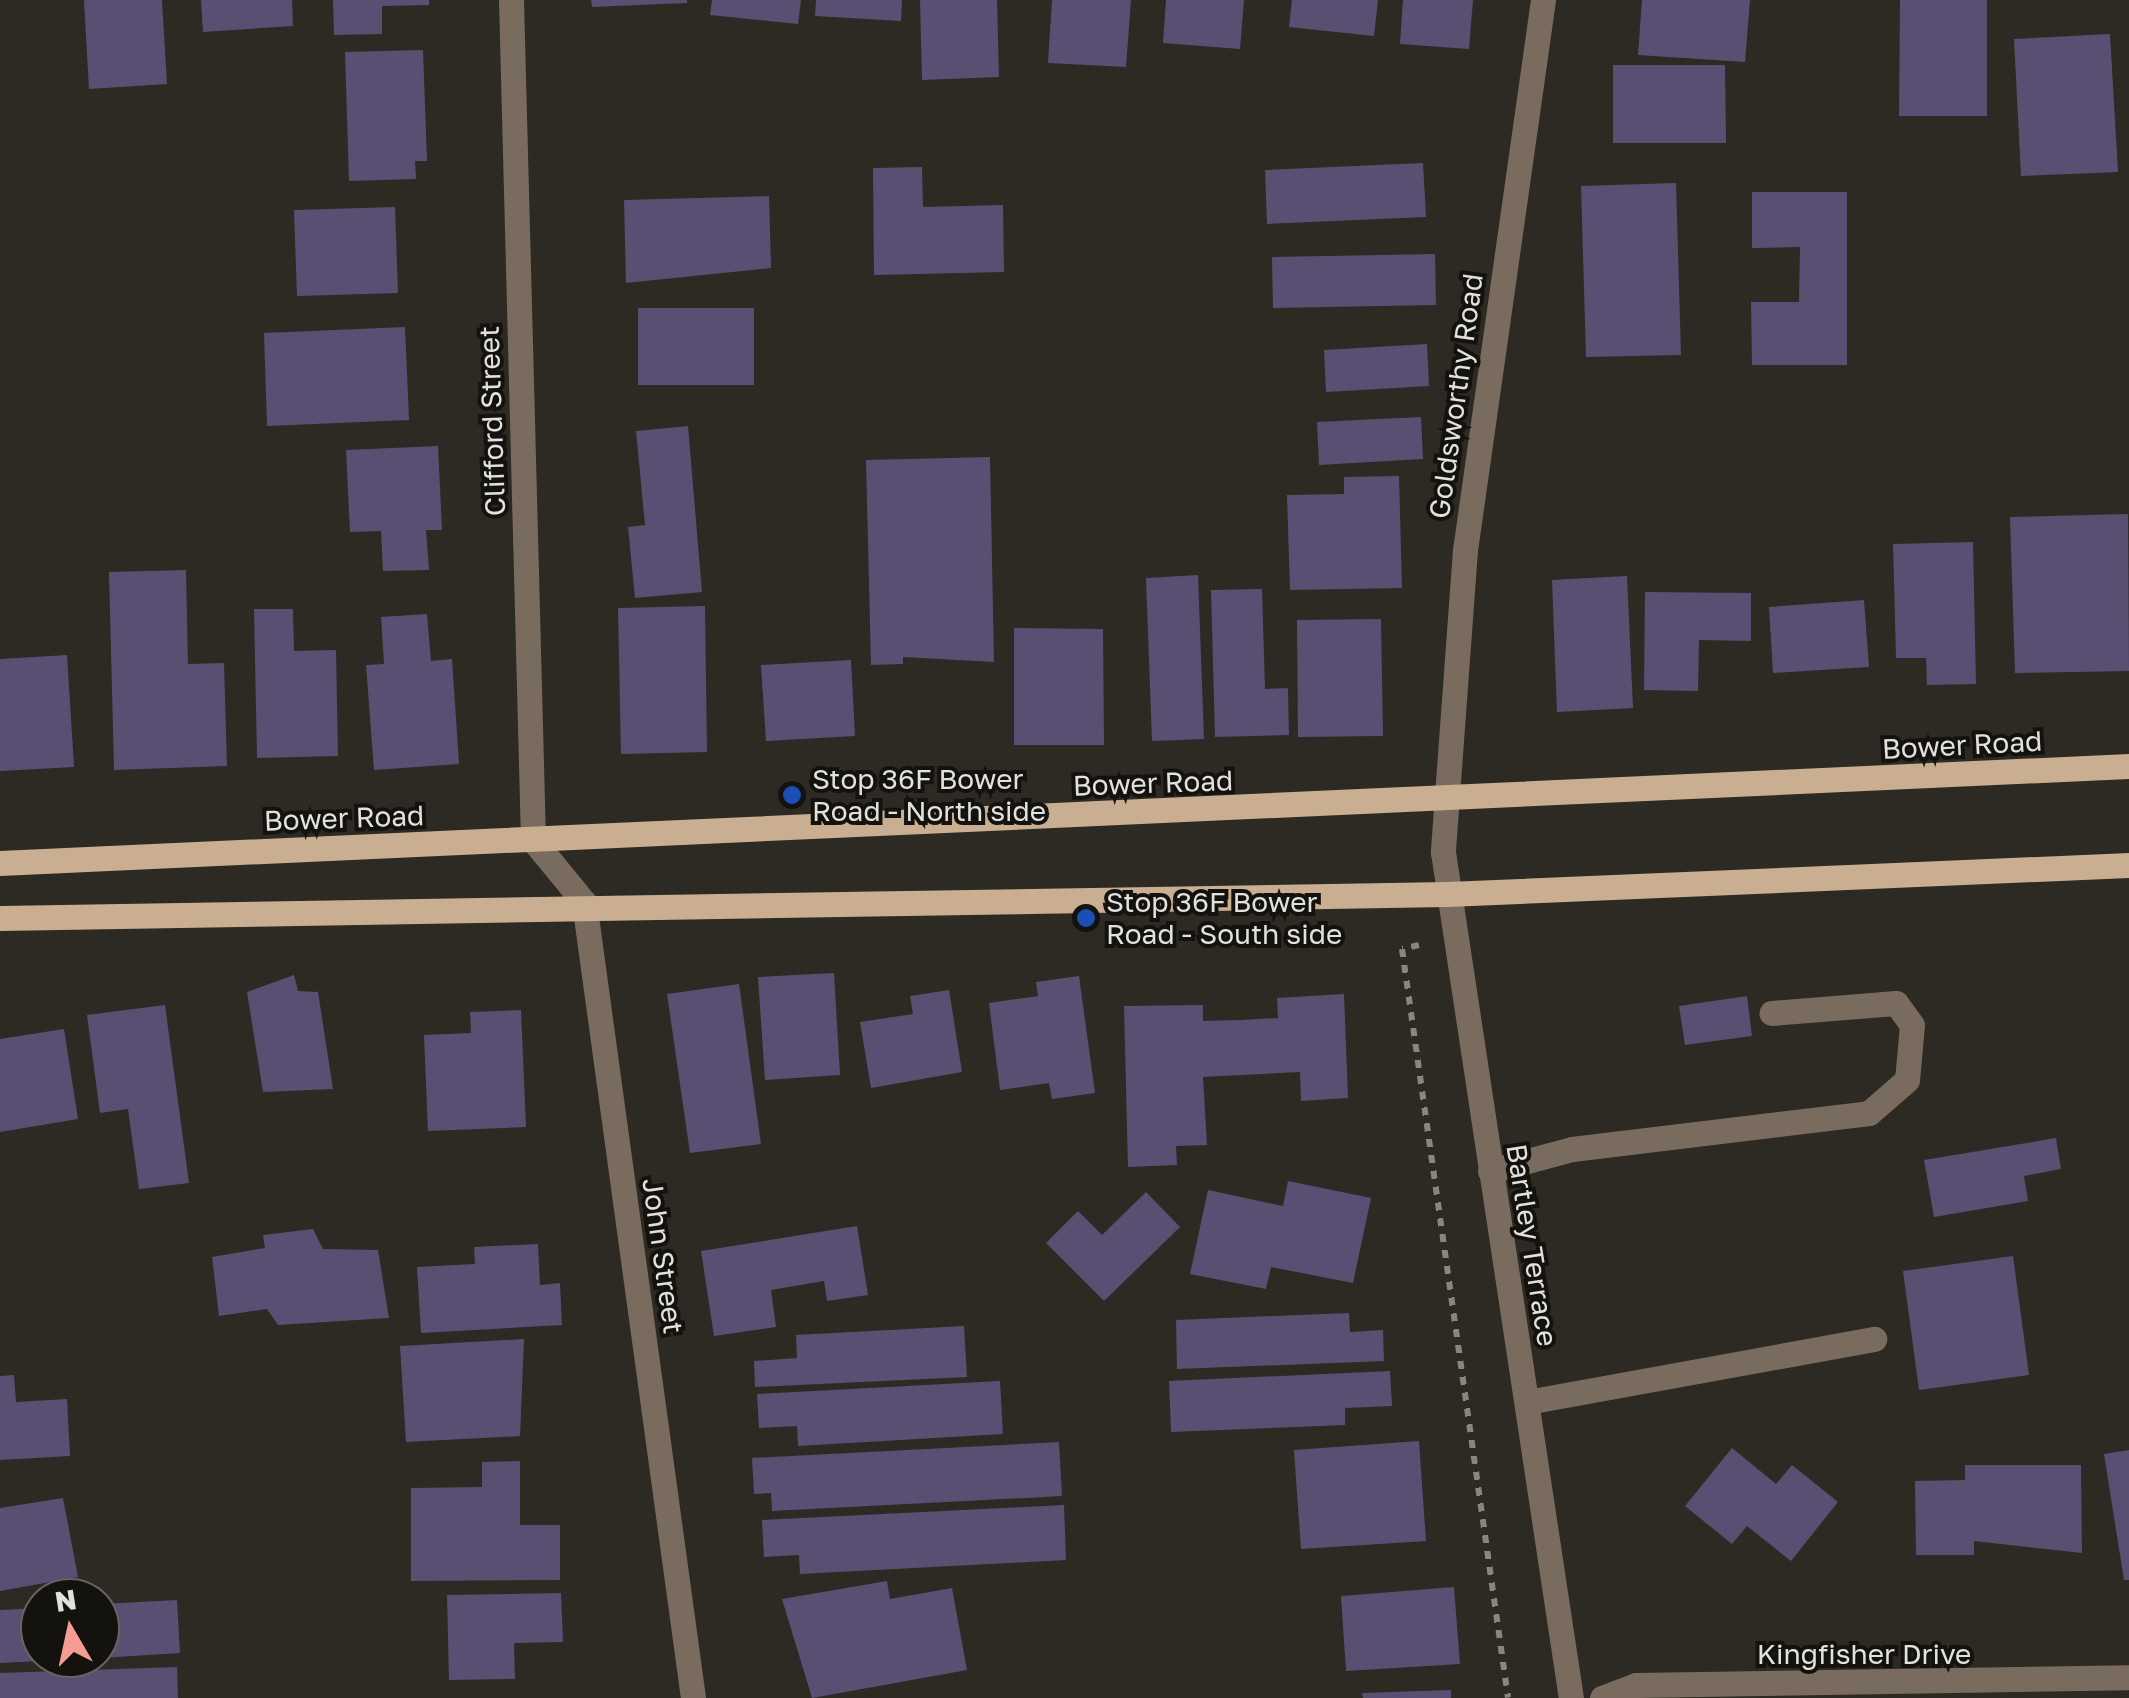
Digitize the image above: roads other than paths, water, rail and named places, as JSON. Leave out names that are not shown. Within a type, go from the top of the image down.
[{"type":"main road","name":"Bower Road","points":[[0,863],[1444,802],[2129,766]]},
{"type":"main road","points":[[0,918],[584,902],[1447,894],[2129,866]]},
{"type":"street","name":"Clifford Street","points":[[511,0],[533,840]]},
{"type":"street","name":"Goldsworthy Road","points":[[1444,802],[1465,550],[1542,0]]},
{"type":"street","name":"Bartley Terrace","points":[[1444,802],[1447,894],[1571,1698]]},
{"type":"street","points":[[533,840],[584,902]]},
{"type":"street","name":"John Street","points":[[584,902],[693,1698]]},
{"type":"street","points":[[1490,1171],[1572,1149],[1868,1113],[1908,1080],[1912,1025],[1896,1003],[1771,1013]]},
{"type":"street","points":[[1527,1402],[1874,1339]]},
{"type":"street","name":"Kingfisher Drive","points":[[1602,1698],[1636,1686],[2129,1677]]},
{"type":"place","name":"Stop 36F Bower Road - North side","points":[[792,795]]},
{"type":"place","name":"Stop 36F Bower Road - South side","points":[[1086,918]]}]
